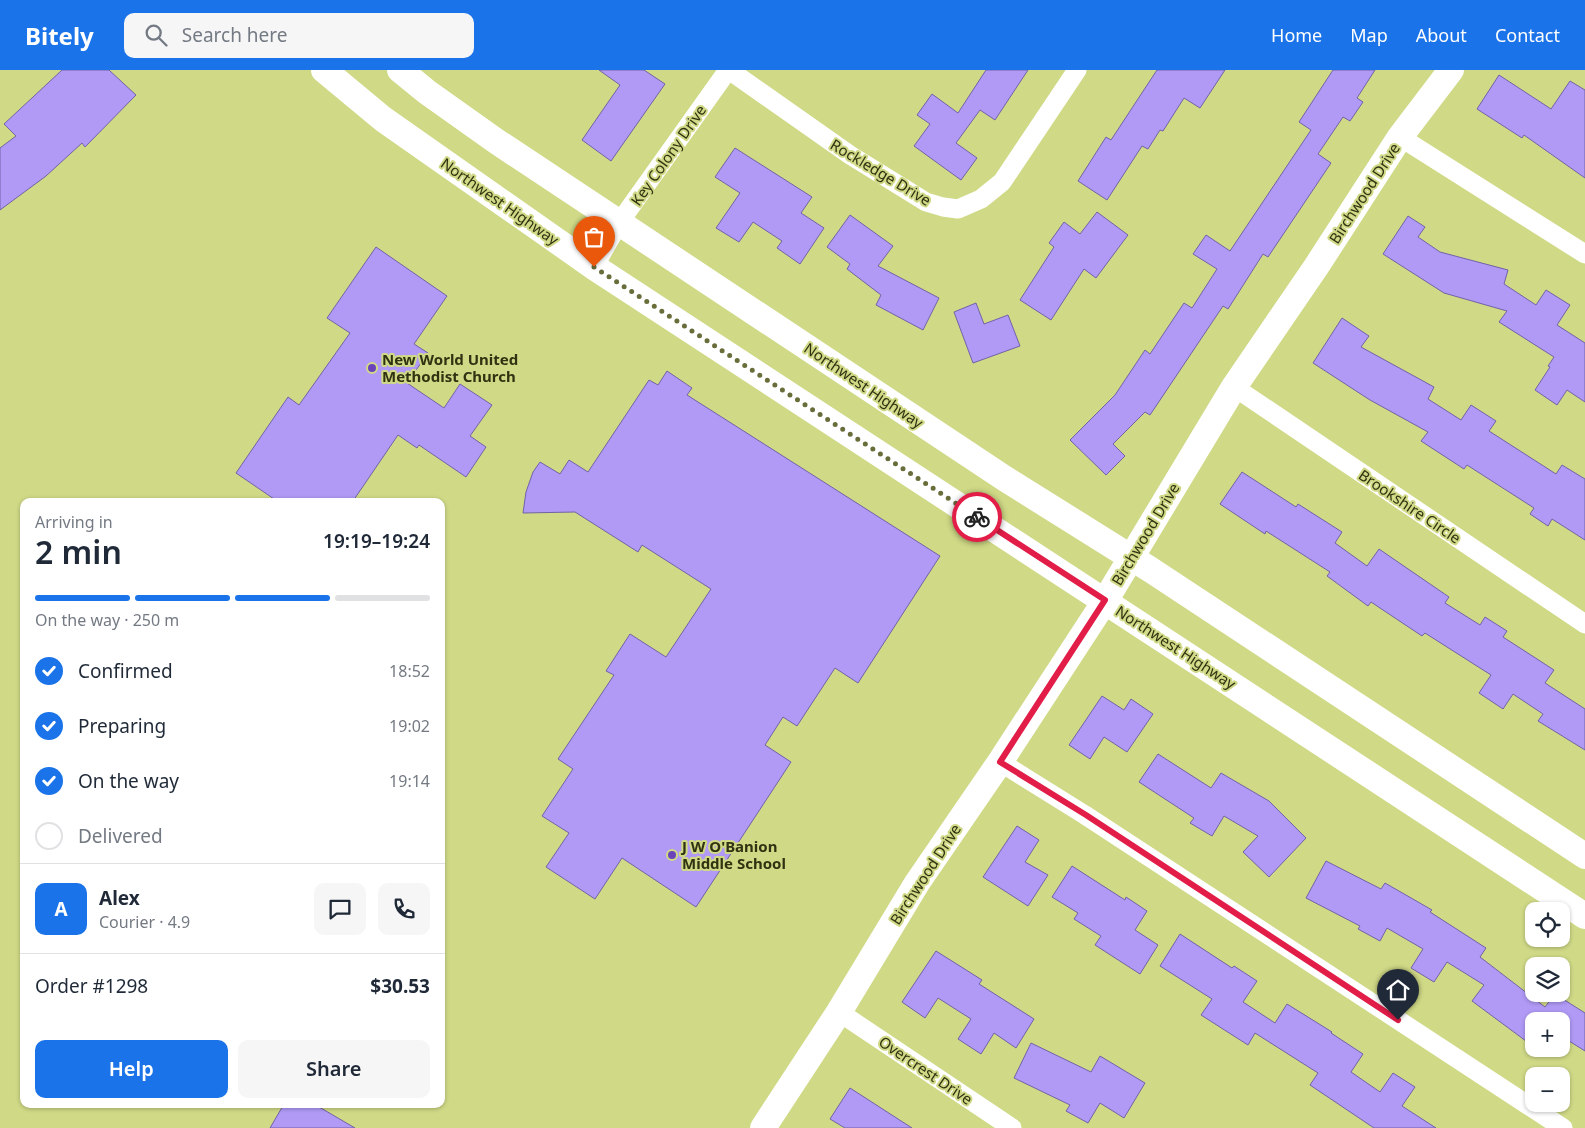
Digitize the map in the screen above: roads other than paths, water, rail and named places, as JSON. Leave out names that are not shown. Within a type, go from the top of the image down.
[{"type":"main road","name":"Northwest Highway","points":[[324,70],[383,119],[594,267],[1585,916]]},
{"type":"main road","name":"Northwest Highway","points":[[400,70],[434,98],[619,223],[1004,478],[1130,557],[1585,856]]},
{"type":"main road","name":"Birchwood Drive","points":[[763,1128],[839,1012],[917,883],[1000,762],[1105,600],[1234,387],[1321,259],[1400,137],[1451,70]]},
{"type":"street","name":"Key Colony Drive","points":[[594,267],[619,223],[728,70]]},
{"type":"street","name":"Rockledge Drive","points":[[728,70],[850,155],[917,197],[943,207],[958,209],[981,199],[1002,182],[1077,70]]},
{"type":"street","points":[[1400,137],[1585,254]]},
{"type":"street","name":"Brookshire Circle","points":[[1234,387],[1585,624]]},
{"type":"street","points":[[1000,762],[1086,815],[1563,1128]]},
{"type":"street","name":"Overcrest Drive","points":[[839,1012],[1012,1128]]},
{"type":"place","name":"New World United Methodist Church","points":[[372,368]]},
{"type":"place","name":"J W O'Banion Middle School","points":[[672,855]]}]
